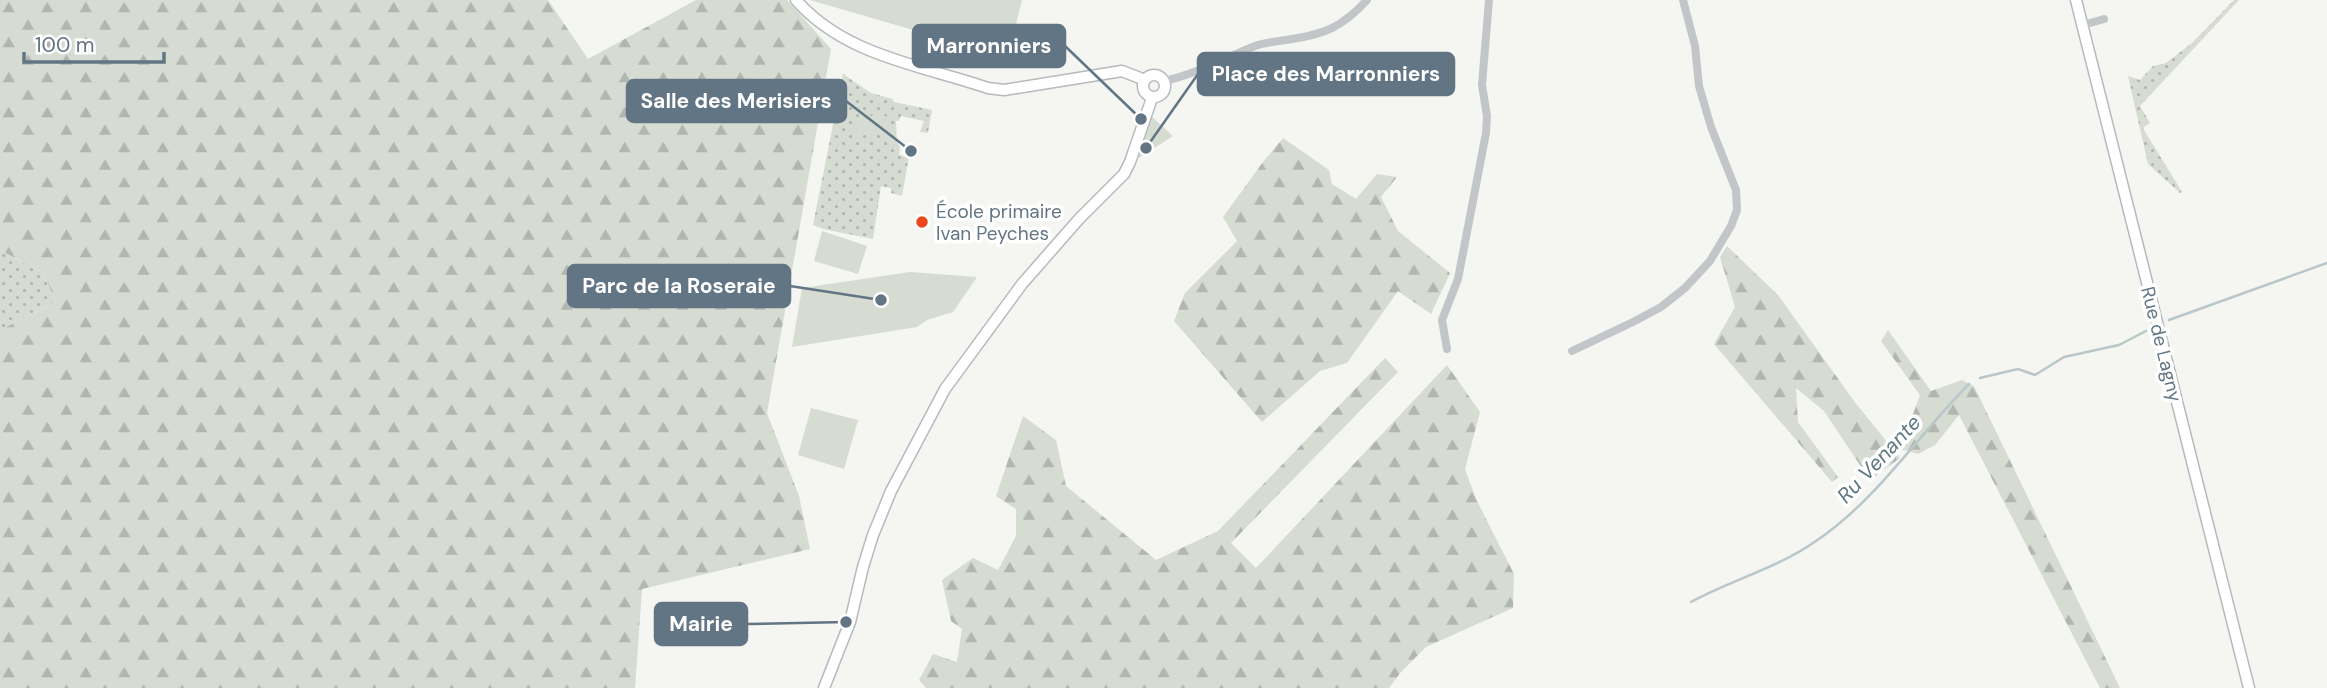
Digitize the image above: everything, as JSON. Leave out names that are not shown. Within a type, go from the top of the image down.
[{"type":"street","points":[[796,0],[811,17],[858,47],[988,88],[1004,90],[1122,71],[1144,80]]},
{"type":"street","points":[[1164,81],[1197,71],[1257,45],[1333,29],[1367,0]]},
{"type":"street","points":[[1447,349],[1442,320],[1458,279],[1486,133],[1487,116],[1482,85],[1489,0]]},
{"type":"street","points":[[1572,351],[1642,317],[1685,288],[1710,261],[1731,226],[1737,209],[1736,190],[1699,86],[1695,46],[1683,0]]},
{"type":"street","name":"Rue de Lagny","points":[[2076,0],[2249,688]]},
{"type":"street","points":[[2083,26],[2104,19]]},
{"type":"street","points":[[824,688],[850,622],[873,535],[891,491],[945,389],[1022,284],[1079,219],[1124,174],[1152,98],[1163,93],[1164,81],[1160,76],[1153,75],[1144,80],[1144,92],[1152,98]]},
{"type":"green space","points":[[0,0],[548,0],[588,59],[696,0],[787,0],[831,49],[767,413],[799,496],[810,549],[642,589],[635,688],[0,688],[0,330],[56,302],[43,273],[0,250]]},
{"type":"green space","points":[[810,0],[1022,0],[1009,52],[957,39],[944,39]]},
{"type":"green space","points":[[2234,0],[2239,0],[2140,106],[2150,123],[2144,130],[2182,192],[2180,193],[2148,164],[2128,76],[2140,80],[2153,66],[2166,63],[2192,43]]},
{"type":"green space","points":[[843,74],[871,93],[893,99],[894,102],[932,110],[928,133],[920,132],[924,121],[901,116],[899,121],[896,121],[899,155],[909,157],[902,196],[891,193],[891,188],[881,186],[873,239],[813,225]]},
{"type":"green space","points":[[886,116],[889,123],[888,133],[861,134],[856,130],[858,118]]},
{"type":"green space","points":[[1151,116],[1173,136],[1134,161]]},
{"type":"green space","points":[[1283,138],[1329,170],[1332,184],[1356,199],[1377,174],[1397,177],[1381,197],[1398,231],[1450,273],[1431,314],[1398,291],[1347,363],[1320,371],[1262,422],[1174,321],[1185,293],[1237,241],[1223,217]]},
{"type":"green space","points":[[822,231],[867,246],[858,274],[814,261]]},
{"type":"green space","points":[[1727,246],[1778,295],[1854,401],[1900,458],[1870,480],[1824,411],[1796,388],[1798,422],[1838,477],[1832,482],[1714,344],[1735,307],[1720,257]]},
{"type":"green space","points":[[0,250],[43,273],[56,302],[0,330]]},
{"type":"green space","points":[[910,272],[977,277],[953,312],[927,320],[917,327],[792,347],[802,288]]},
{"type":"green space","points":[[1888,330],[1931,391],[1962,380],[1974,386],[2120,688],[2100,688],[1959,415],[1935,445],[1918,454],[1900,449],[1920,395],[1881,341]]},
{"type":"green space","points":[[1385,358],[1398,372],[1231,543],[1256,568],[1447,365],[1480,412],[1465,469],[1476,499],[1514,574],[1513,608],[1426,647],[1389,688],[926,688],[919,680],[933,654],[957,662],[962,629],[951,621],[942,580],[973,558],[998,570],[1016,536],[1016,509],[996,496],[1023,416],[1056,440],[1066,486],[1156,560],[1218,531]]},
{"type":"green space","points":[[811,408],[858,420],[844,469],[798,455]]},
{"type":"waterway","name":"Ru Venante","points":[[2169,320],[2327,263]]},
{"type":"waterway","name":"Ru Venante","points":[[1980,378],[2018,369],[2035,375],[2064,357],[2119,345],[2146,331]]},
{"type":"waterway","name":"Ru Venante","points":[[1691,602],[1786,559],[1838,525],[1878,487],[1969,384]]},
{"type":"place","name":"Marronniers","points":[[1141,119]]},
{"type":"place","name":"Place des Marronniers","points":[[1146,148]]},
{"type":"place","name":"Salle des Merisiers","points":[[911,151]]},
{"type":"place","name":"École primaire Ivan Peyches","points":[[922,222]]},
{"type":"place","name":"Parc de la Roseraie","points":[[881,300]]},
{"type":"place","name":"Mairie","points":[[846,622]]}]
